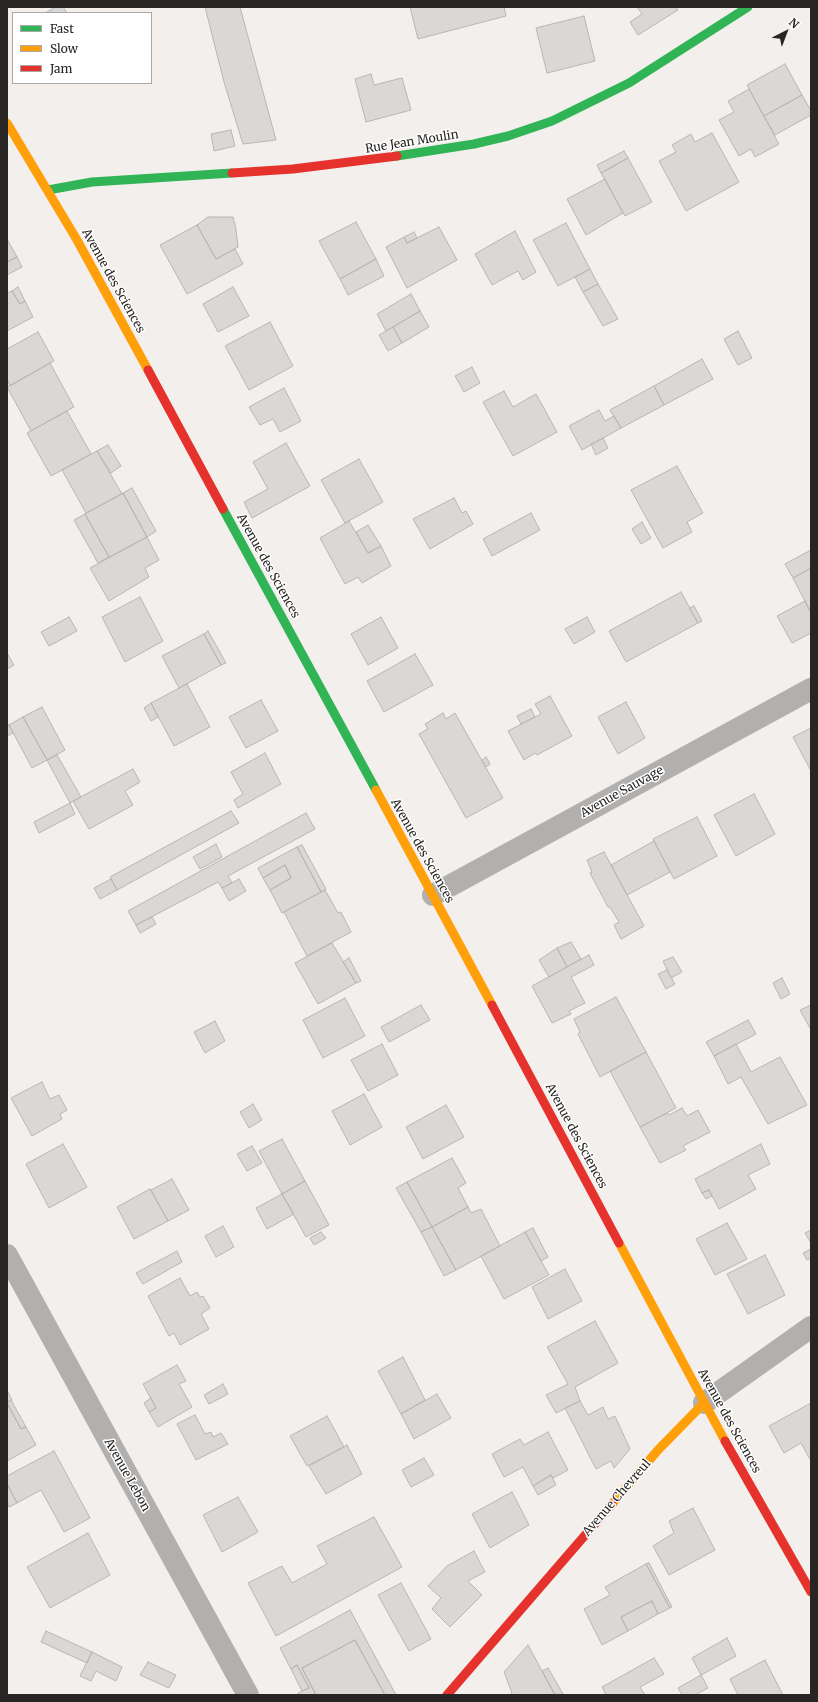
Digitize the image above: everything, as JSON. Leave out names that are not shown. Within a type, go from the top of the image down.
[{"type":"street","name":"Rue Jean Moulin","points":[[48,190],[92,182],[293,169],[367,162],[474,144],[508,136],[552,121],[629,83],[748,7]]},
{"type":"street","name":"Avenue des Sciences","points":[[7,124],[77,240],[433,895],[704,1403],[811,1592]]},
{"type":"street","name":"Avenue Sauvage","points":[[433,895],[811,689]]},
{"type":"street","name":"Avenue Lebon","points":[[7,1255],[248,1695]]},
{"type":"street","name":"Avenue Chevreul","points":[[447,1695],[658,1450],[704,1403],[811,1327]]},
{"type":"building","points":[[56,7],[63,7],[66,12],[47,12]]},
{"type":"building","points":[[205,7],[240,7],[276,140],[243,144],[224,82]]},
{"type":"building","points":[[410,7],[504,7],[506,16],[418,39]]},
{"type":"building","points":[[637,7],[676,7],[678,10],[638,35],[630,22],[642,14]]},
{"type":"building","points":[[584,16],[595,61],[547,73],[536,28]]},
{"type":"building","points":[[785,64],[802,95],[764,116],[747,85]]},
{"type":"building","points":[[371,74],[374,85],[402,78],[411,110],[366,122],[355,79]]},
{"type":"building","points":[[749,89],[779,144],[755,157],[751,149],[739,156],[719,120],[734,112],[728,101]]},
{"type":"building","points":[[802,95],[811,111],[811,115],[775,135],[764,116]]},
{"type":"building","points":[[231,130],[235,146],[214,151],[211,134]]},
{"type":"building","points":[[712,133],[739,182],[686,211],[659,161],[676,152],[672,145],[691,134],[695,142]]},
{"type":"building","points":[[624,151],[628,158],[601,173],[597,165]]},
{"type":"building","points":[[628,158],[652,202],[625,216],[601,173]]},
{"type":"building","points":[[605,179],[623,213],[586,235],[567,199]]},
{"type":"building","points":[[208,217],[233,217],[236,229],[238,247],[216,259],[197,225]]},
{"type":"building","points":[[356,222],[376,259],[340,279],[319,241]]},
{"type":"building","points":[[566,223],[590,269],[558,286],[533,240]]},
{"type":"building","points":[[197,225],[216,259],[235,249],[243,264],[187,294],[160,245]]},
{"type":"building","points":[[439,227],[457,260],[407,288],[386,247],[404,237],[407,243]]},
{"type":"building","points":[[515,231],[536,272],[523,280],[518,271],[492,285],[475,254]]},
{"type":"building","points":[[414,232],[417,238],[407,243],[404,237]]},
{"type":"building","points":[[7,239],[17,257],[7,262]]},
{"type":"building","points":[[17,257],[22,267],[7,275],[7,262]]},
{"type":"building","points":[[376,259],[384,276],[348,295],[340,279]]},
{"type":"building","points":[[590,269],[598,284],[583,292],[575,277]]},
{"type":"building","points":[[598,284],[618,319],[603,326],[583,292]]},
{"type":"building","points":[[18,287],[25,301],[20,304],[12,291]]},
{"type":"building","points":[[233,287],[249,316],[218,332],[203,304]]},
{"type":"building","points":[[12,291],[20,304],[25,301],[33,317],[7,331],[7,293]]},
{"type":"building","points":[[411,294],[420,311],[386,331],[377,314]]},
{"type":"building","points":[[420,311],[429,327],[402,343],[393,327]]},
{"type":"building","points":[[270,322],[293,366],[249,390],[225,346]]},
{"type":"building","points":[[393,327],[402,343],[388,351],[379,335]]},
{"type":"building","points":[[738,331],[752,358],[738,365],[724,339]]},
{"type":"building","points":[[38,332],[54,361],[10,386],[7,379],[7,349]]},
{"type":"building","points":[[702,359],[713,379],[664,405],[654,386]]},
{"type":"building","points":[[50,363],[74,407],[31,431],[7,387]]},
{"type":"building","points":[[472,367],[480,383],[464,392],[455,376]]},
{"type":"building","points":[[654,386],[664,405],[621,428],[610,410]]},
{"type":"building","points":[[284,388],[301,421],[280,432],[273,419],[260,425],[249,407]]},
{"type":"building","points":[[504,391],[513,407],[536,394],[557,432],[513,456],[483,402]]},
{"type":"building","points":[[599,410],[605,421],[614,416],[621,428],[582,450],[569,426]]},
{"type":"building","points":[[67,411],[91,454],[51,476],[27,433]]},
{"type":"building","points":[[603,438],[608,448],[596,455],[591,444]]},
{"type":"building","points":[[286,443],[310,486],[252,518],[244,502],[268,489],[253,462]]},
{"type":"building","points":[[108,445],[121,466],[111,473],[97,451]]},
{"type":"building","points":[[97,451],[122,494],[86,513],[62,470]]},
{"type":"building","points":[[359,459],[383,502],[345,523],[321,480]]},
{"type":"building","points":[[677,466],[703,513],[687,522],[692,532],[663,548],[631,490]]},
{"type":"building","points":[[132,488],[156,531],[147,537],[123,493]]},
{"type":"building","points":[[123,493],[147,537],[109,557],[85,514]]},
{"type":"building","points":[[454,498],[462,513],[466,511],[473,524],[430,549],[413,519]]},
{"type":"building","points":[[531,513],[540,530],[492,556],[483,539]]},
{"type":"building","points":[[85,514],[109,557],[98,563],[74,520]]},
{"type":"building","points":[[349,521],[368,553],[381,546],[391,566],[362,583],[358,577],[345,584],[320,538]]},
{"type":"building","points":[[642,522],[651,538],[641,544],[632,529]]},
{"type":"building","points":[[368,525],[381,546],[368,553],[356,532]]},
{"type":"building","points":[[147,537],[159,560],[145,568],[149,577],[109,601],[90,568]]},
{"type":"building","points":[[811,550],[811,568],[793,578],[785,564]]},
{"type":"building","points":[[811,568],[811,613],[793,578]]},
{"type":"building","points":[[681,592],[698,623],[626,662],[609,631]]},
{"type":"building","points":[[140,597],[163,641],[125,662],[102,617]]},
{"type":"building","points":[[805,601],[811,613],[811,633],[792,643],[777,616]]},
{"type":"building","points":[[694,606],[702,621],[698,623],[689,608]]},
{"type":"building","points":[[69,617],[77,631],[49,646],[41,632]]},
{"type":"building","points":[[381,617],[398,648],[368,665],[351,634]]},
{"type":"building","points":[[587,617],[595,632],[574,644],[565,629]]},
{"type":"building","points":[[208,631],[226,663],[221,665],[204,634]]},
{"type":"building","points":[[204,634],[221,665],[179,688],[162,656]]},
{"type":"building","points":[[7,653],[14,665],[7,669]]},
{"type":"building","points":[[415,654],[433,685],[384,712],[367,681]]},
{"type":"building","points":[[187,684],[210,727],[174,746],[151,703]]},
{"type":"building","points":[[550,696],[572,736],[537,755],[535,753],[524,760],[508,731],[541,714],[535,704]]},
{"type":"building","points":[[261,700],[278,731],[246,748],[229,717]]},
{"type":"building","points":[[626,702],[645,738],[618,754],[598,717]]},
{"type":"building","points":[[151,703],[158,717],[151,721],[144,708]]},
{"type":"building","points":[[42,707],[65,750],[47,760],[23,717]]},
{"type":"building","points":[[531,709],[535,717],[521,724],[517,716]]},
{"type":"building","points":[[443,713],[446,719],[455,713],[503,798],[466,818],[419,734],[428,729],[425,724]]},
{"type":"building","points":[[23,717],[47,760],[32,768],[9,725]]},
{"type":"building","points":[[9,725],[13,733],[7,736],[7,726]]},
{"type":"building","points":[[811,728],[811,771],[793,737]]},
{"type":"building","points":[[265,753],[281,784],[238,808],[234,800],[243,794],[231,772]]},
{"type":"building","points":[[57,755],[81,797],[70,803],[47,760]]},
{"type":"building","points":[[486,757],[490,764],[486,767],[482,760]]},
{"type":"building","points":[[133,769],[140,782],[125,791],[133,805],[89,829],[73,801]]},
{"type":"building","points":[[754,794],[775,834],[736,856],[714,815]]},
{"type":"building","points":[[70,803],[75,814],[39,833],[34,822]]},
{"type":"building","points":[[231,811],[239,823],[117,890],[110,877]]},
{"type":"building","points":[[306,813],[315,829],[228,876],[232,883],[222,888],[218,882],[136,925],[128,911]]},
{"type":"building","points":[[697,817],[717,856],[674,879],[653,839]]},
{"type":"building","points":[[654,841],[670,872],[627,895],[611,865]]},
{"type":"building","points":[[216,844],[222,857],[200,869],[193,857]]},
{"type":"building","points":[[302,845],[326,889],[321,892],[297,847]]},
{"type":"building","points":[[297,847],[321,892],[282,913],[270,890],[291,878],[285,865],[263,878],[258,868]]},
{"type":"building","points":[[604,852],[644,926],[621,939],[614,925],[619,922],[610,907],[608,907],[590,873],[592,872],[587,860]]},
{"type":"building","points":[[285,865],[291,878],[270,890],[263,878]]},
{"type":"building","points":[[111,879],[117,890],[100,899],[94,888]]},
{"type":"building","points":[[239,879],[246,891],[229,901],[222,888]]},
{"type":"building","points":[[325,890],[338,913],[341,912],[351,932],[307,956],[284,912]]},
{"type":"building","points":[[152,917],[156,924],[140,933],[136,925]]},
{"type":"building","points":[[571,942],[581,959],[567,967],[557,948]]},
{"type":"building","points":[[332,943],[356,983],[318,1004],[295,963]]},
{"type":"building","points":[[557,948],[567,967],[549,977],[539,960]]},
{"type":"building","points":[[589,955],[594,965],[571,977],[585,1003],[569,1011],[571,1014],[552,1023],[532,986]]},
{"type":"building","points":[[673,957],[682,972],[671,978],[663,961]]},
{"type":"building","points":[[349,958],[361,981],[356,983],[343,962]]},
{"type":"building","points":[[667,970],[675,984],[666,989],[658,974]]},
{"type":"building","points":[[782,978],[790,994],[781,999],[773,983]]},
{"type":"building","points":[[616,997],[646,1052],[600,1077],[578,1034],[580,1032],[574,1019]]},
{"type":"building","points":[[345,998],[365,1036],[323,1058],[303,1020]]},
{"type":"building","points":[[421,1005],[430,1020],[389,1042],[381,1027]]},
{"type":"building","points":[[811,1005],[811,1027],[810,1028],[800,1010]]},
{"type":"building","points":[[748,1020],[756,1034],[714,1056],[706,1042]]},
{"type":"building","points":[[215,1021],[225,1041],[205,1053],[194,1032]]},
{"type":"building","points":[[382,1044],[398,1075],[368,1091],[351,1060]]},
{"type":"building","points":[[736,1044],[751,1072],[780,1057],[807,1105],[768,1124],[741,1077],[728,1084],[714,1056]]},
{"type":"building","points":[[646,1052],[676,1108],[640,1127],[610,1071]]},
{"type":"building","points":[[42,1082],[50,1099],[59,1095],[67,1110],[60,1114],[62,1119],[32,1136],[11,1098]]},
{"type":"building","points":[[364,1094],[382,1127],[350,1145],[332,1111]]},
{"type":"building","points":[[253,1104],[262,1120],[249,1128],[240,1112]]},
{"type":"building","points":[[446,1105],[464,1137],[423,1159],[406,1127]]},
{"type":"building","points":[[682,1108],[687,1116],[698,1110],[710,1132],[683,1146],[686,1150],[660,1163],[640,1127],[667,1113],[669,1115]]},
{"type":"building","points":[[282,1139],[305,1181],[282,1194],[259,1151]]},
{"type":"building","points":[[63,1144],[87,1187],[49,1208],[26,1164]]},
{"type":"building","points":[[761,1144],[770,1164],[748,1175],[756,1189],[719,1209],[709,1190],[702,1193],[695,1179]]},
{"type":"building","points":[[252,1146],[262,1163],[247,1171],[237,1154]]},
{"type":"building","points":[[452,1158],[466,1183],[458,1188],[468,1207],[432,1227],[407,1182]]},
{"type":"building","points":[[172,1179],[189,1210],[168,1221],[151,1190]]},
{"type":"building","points":[[305,1181],[329,1225],[306,1237],[282,1194]]},
{"type":"building","points":[[407,1182],[432,1227],[421,1232],[396,1188]]},
{"type":"building","points":[[150,1189],[168,1221],[134,1239],[117,1207]]},
{"type":"building","points":[[709,1190],[712,1196],[706,1199],[702,1193]]},
{"type":"building","points":[[282,1194],[294,1214],[267,1229],[256,1208]]},
{"type":"building","points":[[468,1207],[471,1213],[481,1209],[500,1246],[456,1270],[432,1227]]},
{"type":"building","points":[[727,1223],[747,1259],[715,1275],[696,1239]]},
{"type":"building","points":[[223,1226],[234,1247],[216,1257],[205,1236]]},
{"type":"building","points":[[432,1227],[456,1270],[444,1276],[421,1232]]},
{"type":"building","points":[[533,1228],[548,1257],[541,1261],[525,1232]]},
{"type":"building","points":[[811,1230],[811,1243],[805,1233]]},
{"type":"building","points":[[321,1232],[326,1238],[314,1245],[310,1238]]},
{"type":"building","points":[[525,1232],[549,1275],[504,1299],[481,1256]]},
{"type":"building","points":[[811,1249],[811,1258],[807,1260],[803,1253]]},
{"type":"building","points":[[177,1251],[182,1262],[143,1284],[136,1273]]},
{"type":"building","points":[[765,1255],[785,1295],[748,1314],[727,1274]]},
{"type":"building","points":[[565,1269],[582,1301],[548,1319],[532,1287]]},
{"type":"building","points":[[180,1278],[190,1296],[197,1292],[200,1297],[203,1296],[210,1308],[201,1314],[209,1329],[180,1345],[174,1333],[169,1336],[148,1296]]},
{"type":"building","points":[[595,1321],[618,1363],[575,1387],[580,1401],[556,1413],[546,1395],[568,1384],[547,1347]]},
{"type":"building","points":[[403,1357],[425,1400],[401,1414],[378,1371]]},
{"type":"building","points":[[177,1365],[186,1381],[179,1384],[192,1407],[158,1427],[149,1412],[156,1408],[143,1384]]},
{"type":"building","points":[[223,1384],[228,1394],[209,1404],[204,1395]]},
{"type":"building","points":[[7,1390],[12,1400],[7,1402]]},
{"type":"building","points":[[437,1394],[451,1418],[414,1439],[401,1414]]},
{"type":"building","points":[[151,1398],[156,1408],[149,1412],[144,1403]]},
{"type":"building","points":[[11,1400],[26,1427],[21,1429],[7,1403]]},
{"type":"building","points":[[580,1401],[588,1415],[603,1407],[608,1419],[615,1416],[630,1449],[614,1468],[611,1461],[596,1469],[565,1408]]},
{"type":"building","points":[[7,1403],[21,1429],[26,1427],[36,1445],[7,1461]]},
{"type":"building","points":[[811,1403],[811,1461],[801,1443],[784,1453],[769,1426]]},
{"type":"building","points":[[195,1415],[205,1434],[211,1432],[213,1437],[221,1433],[228,1444],[196,1460],[177,1424]]},
{"type":"building","points":[[327,1416],[344,1447],[307,1466],[290,1436]]},
{"type":"building","points":[[548,1432],[568,1470],[553,1478],[551,1475],[533,1486],[523,1467],[504,1477],[492,1454],[520,1439],[524,1445]]},
{"type":"building","points":[[347,1445],[362,1474],[326,1494],[309,1466]]},
{"type":"building","points":[[54,1451],[90,1518],[64,1532],[41,1490],[17,1503],[7,1484],[7,1476]]},
{"type":"building","points":[[424,1458],[434,1475],[411,1487],[402,1470]]},
{"type":"building","points":[[551,1475],[556,1485],[538,1495],[533,1486]]},
{"type":"building","points":[[7,1484],[17,1503],[9,1507],[7,1503]]},
{"type":"building","points":[[512,1492],[529,1525],[490,1548],[472,1514]]},
{"type":"building","points":[[238,1497],[258,1532],[222,1552],[203,1515]]},
{"type":"building","points":[[693,1508],[715,1550],[669,1575],[653,1546],[674,1533],[669,1521]]},
{"type":"building","points":[[374,1517],[402,1567],[276,1636],[248,1583],[282,1566],[292,1583],[327,1564],[317,1546]]},
{"type":"building","points":[[88,1533],[110,1575],[50,1608],[27,1567]]},
{"type":"building","points":[[474,1551],[485,1572],[468,1581],[482,1595],[450,1627],[432,1609],[441,1598],[428,1586],[447,1566]]},
{"type":"building","points":[[649,1563],[672,1607],[670,1608],[646,1564]]},
{"type":"building","points":[[646,1564],[670,1608],[658,1614],[652,1601],[621,1617],[628,1631],[602,1645],[584,1609],[610,1595],[605,1587]]},
{"type":"building","points":[[401,1583],[431,1639],[409,1651],[378,1595]]},
{"type":"building","points":[[652,1601],[658,1614],[628,1631],[621,1617]]},
{"type":"building","points":[[350,1610],[396,1695],[385,1695],[355,1640],[302,1668],[316,1695],[299,1695],[298,1693],[309,1688],[297,1665],[291,1669],[280,1648]]},
{"type":"building","points":[[46,1631],[92,1652],[87,1663],[41,1642]]},
{"type":"building","points":[[727,1638],[736,1656],[701,1675],[692,1658]]},
{"type":"building","points":[[355,1640],[385,1695],[316,1695],[302,1668]]},
{"type":"building","points":[[528,1645],[555,1695],[510,1695],[512,1693],[504,1672]]},
{"type":"building","points":[[92,1652],[122,1667],[116,1681],[96,1671],[91,1681],[80,1676]]},
{"type":"building","points":[[654,1658],[664,1674],[640,1687],[645,1695],[606,1695],[602,1687]]},
{"type":"building","points":[[765,1660],[783,1695],[738,1695],[730,1679]]},
{"type":"building","points":[[148,1662],[176,1675],[169,1688],[140,1675]]},
{"type":"building","points":[[297,1665],[309,1688],[302,1691],[291,1669]]},
{"type":"building","points":[[548,1668],[563,1694],[555,1695],[542,1671]]},
{"type":"building","points":[[701,1675],[708,1688],[695,1695],[682,1695],[678,1688]]},
{"type":"traffic: fast","points":[[397,156],[474,144],[508,136],[552,121],[629,83],[748,7]]},
{"type":"traffic: fast","points":[[48,190],[92,182],[232,173]]},
{"type":"traffic: fast","points":[[223,509],[376,790]]},
{"type":"traffic: slow","points":[[7,123],[77,240],[148,370]]},
{"type":"traffic: slow","points":[[376,790],[492,1005]]},
{"type":"traffic: slow","points":[[619,1243],[725,1441]]},
{"type":"traffic: slow","points":[[612,1504],[658,1450],[704,1403]]},
{"type":"traffic: jam","points":[[232,173],[293,169],[397,156]]},
{"type":"traffic: jam","points":[[148,370],[223,509]]},
{"type":"traffic: jam","points":[[492,1005],[619,1243]]},
{"type":"traffic: jam","points":[[725,1441],[811,1592]]},
{"type":"traffic: jam","points":[[447,1695],[612,1504]]}]
